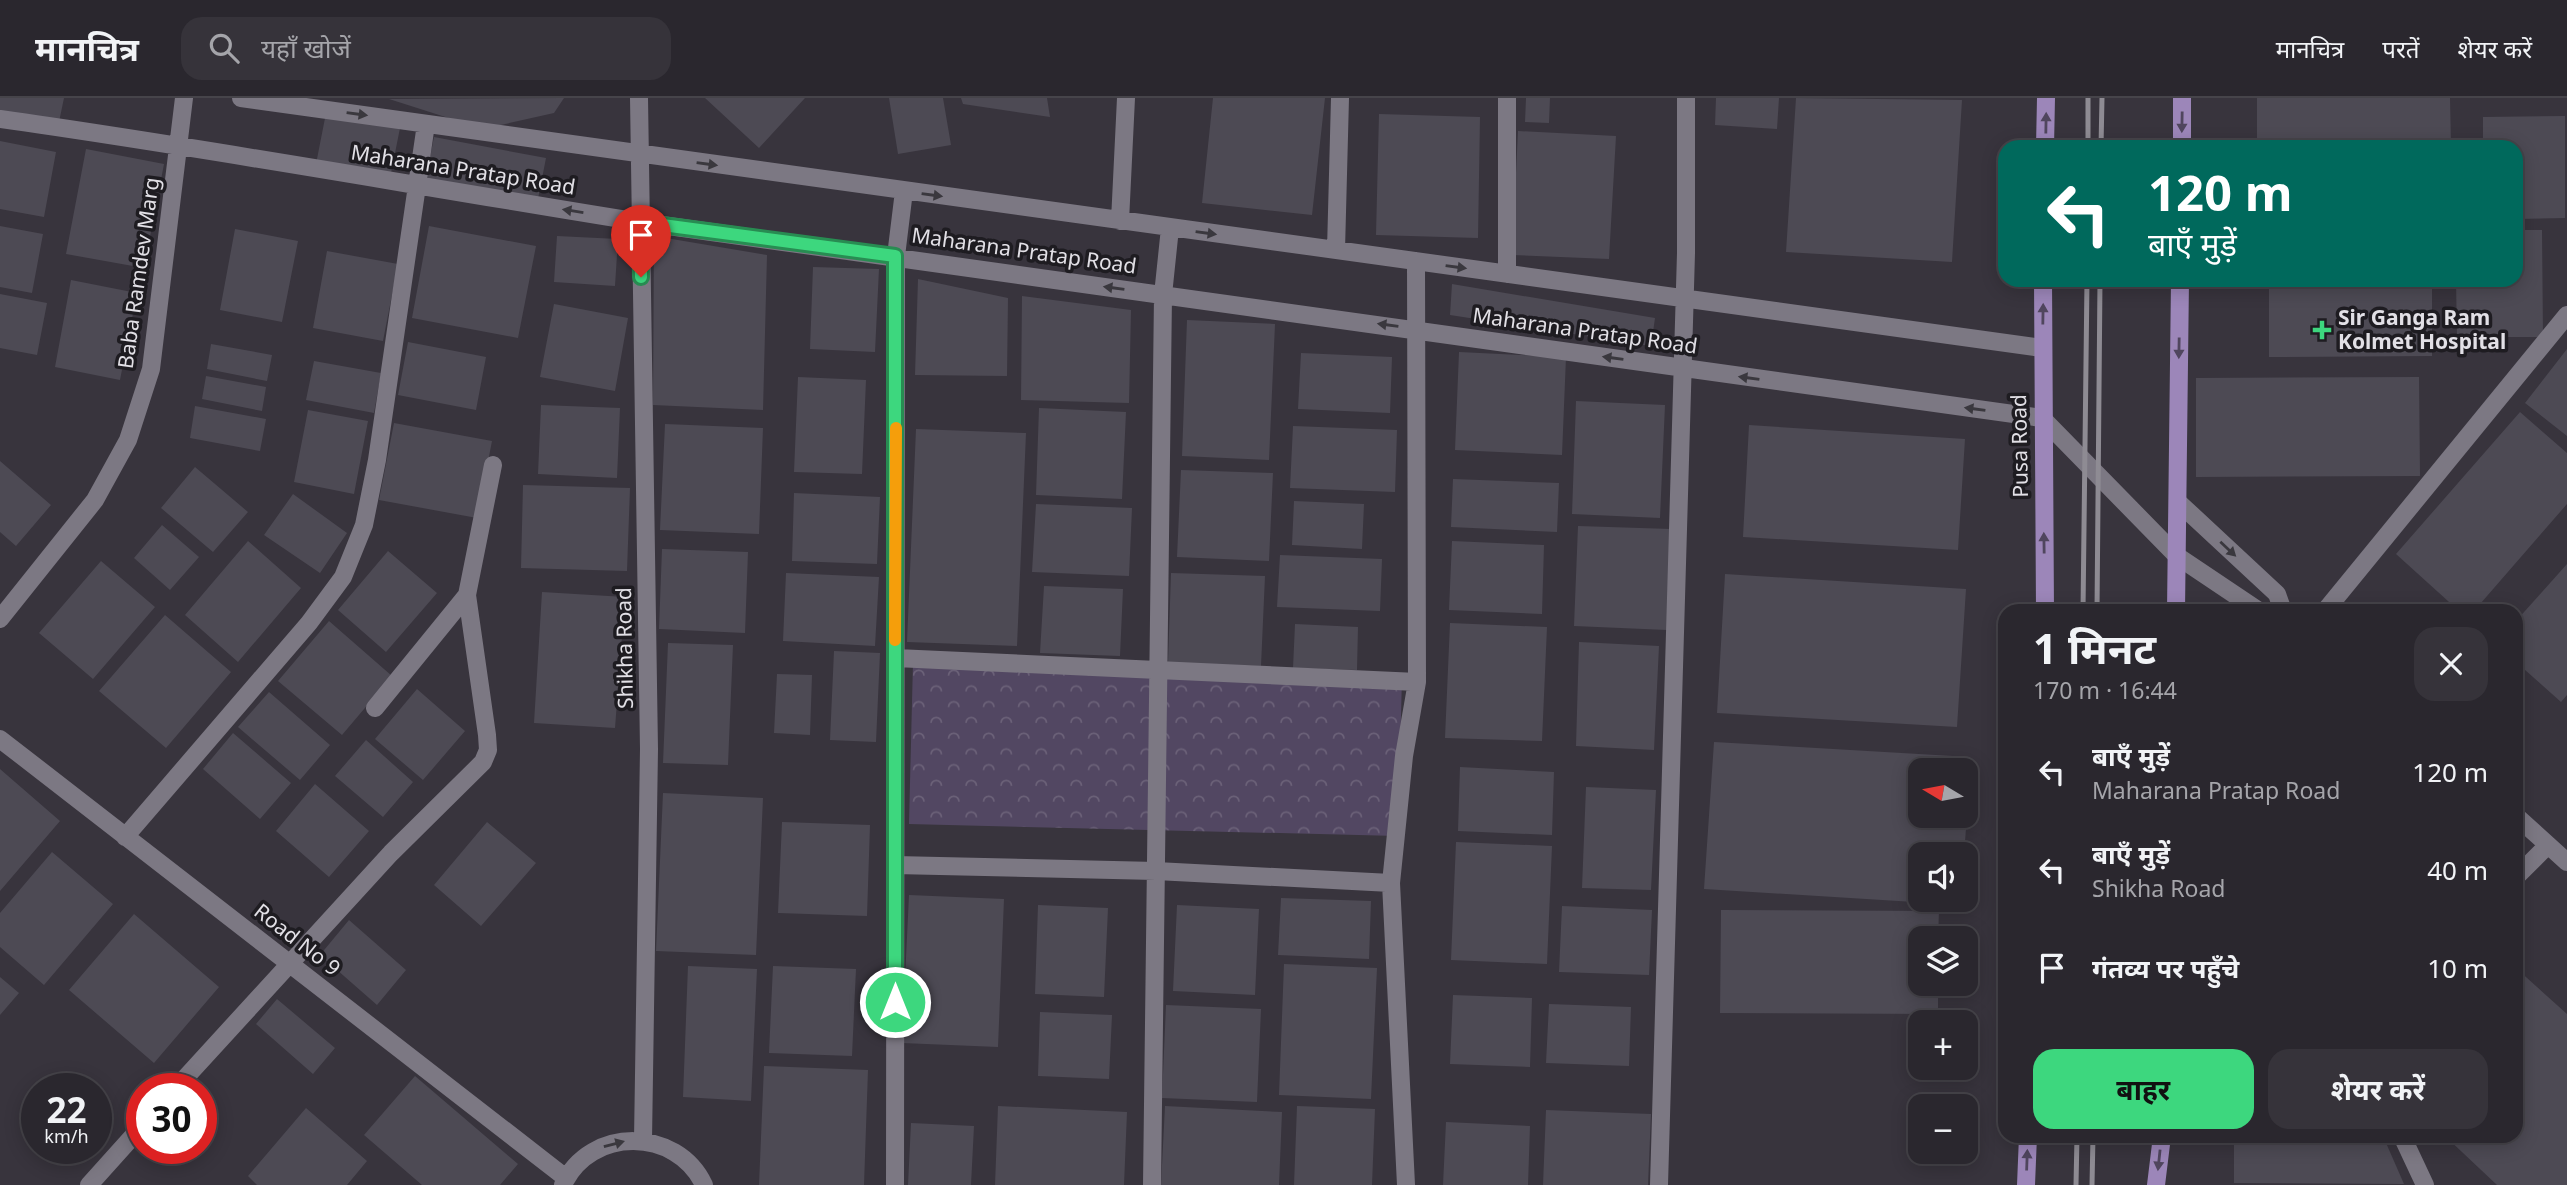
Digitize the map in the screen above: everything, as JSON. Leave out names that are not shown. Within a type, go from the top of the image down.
[{"type":"main road","points":[[2046,98],[2046,140]]},
{"type":"main road","points":[[2182,98],[2182,140]]},
{"type":"main road","name":"Pusa Road","points":[[2043,287],[2045,604]]},
{"type":"main road","points":[[2176,604],[2180,287]]},
{"type":"main road","points":[[2026,1185],[2028,1143]]},
{"type":"main road","points":[[2157,1185],[2161,1143]]},
{"type":"street","name":"Baba Ramdev Marg","points":[[0,619],[95,500],[128,440],[151,369],[184,98]]},
{"type":"street","name":"Maharana Pratap Road","points":[[240,98],[326,104],[426,124],[2042,348]]},
{"type":"street","name":"Shikha Road","points":[[639,98],[649,749],[643,1140]]},
{"type":"street","points":[[1120,221],[1126,98]]},
{"type":"street","points":[[1336,250],[1340,98]]},
{"type":"street","points":[[1507,98],[1507,274]]},
{"type":"street","points":[[1659,1185],[1686,98]]},
{"type":"street","name":"Maharana Pratap Road","points":[[0,119],[178,144],[417,187],[640,222],[2042,418]]},
{"type":"street","points":[[125,837],[309,623],[343,577],[364,525],[377,460],[426,124]]},
{"type":"street","points":[[895,1185],[895,256],[904,191]]},
{"type":"street","points":[[1152,1185],[1163,295],[1170,228]]},
{"type":"street","points":[[1406,1185],[1391,883],[1404,756],[1417,682],[1416,261]]},
{"type":"street","points":[[2331,604],[2567,315]]},
{"type":"street","points":[[2042,418],[2177,556],[2249,604]]},
{"type":"street","points":[[189,1073],[391,853],[483,762],[488,750],[487,736],[467,595],[493,465]]},
{"type":"street","points":[[2178,502],[2277,594],[2281,604]]},
{"type":"street","points":[[375,708],[467,595]]},
{"type":"street","points":[[895,658],[1158,673],[1417,682]]},
{"type":"street","name":"Road No 9","points":[[0,739],[289,962],[565,1181]]},
{"type":"street","points":[[2523,822],[2567,862]]},
{"type":"street","points":[[2523,870],[2548,845]]},
{"type":"street","points":[[895,865],[1156,871],[1391,883]]},
{"type":"street","points":[[565,1181],[580,1160],[599,1148],[621,1141],[643,1140],[666,1146],[684,1158],[704,1185]]},
{"type":"street","points":[[2405,1143],[2425,1185]]},
{"type":"street","points":[[89,1185],[126,1144]]},
{"type":"green space","points":[[913,663],[1402,675],[1398,836],[909,824]]},
{"type":"building","points":[[0,98],[64,98],[59,122],[0,111]]},
{"type":"building","points":[[564,98],[554,113],[483,129],[389,99]]},
{"type":"building","points":[[705,98],[805,98],[759,148]]},
{"type":"building","points":[[889,98],[943,98],[951,145],[898,154]]},
{"type":"building","points":[[961,98],[1047,98],[1050,117],[963,104]]},
{"type":"building","points":[[1213,98],[1325,98],[1312,215],[1202,203]]},
{"type":"building","points":[[1526,98],[1550,98],[1549,123],[1525,122]]},
{"type":"building","points":[[1716,98],[1779,98],[1777,129],[1715,125]]},
{"type":"building","points":[[1796,98],[1962,100],[1952,262],[1786,252]]},
{"type":"building","points":[[2257,98],[2450,98],[2451,140],[2257,140]]},
{"type":"building","points":[[326,113],[400,128],[390,178],[316,164]]},
{"type":"building","points":[[1379,114],[1480,117],[1478,238],[1376,235]]},
{"type":"building","points":[[2565,116],[2565,218],[2523,219],[2523,140],[2483,140],[2483,117]]},
{"type":"building","points":[[1518,131],[1616,136],[1609,259],[1512,255]]},
{"type":"building","points":[[434,137],[546,158],[538,199],[426,178]]},
{"type":"building","points":[[0,141],[56,152],[44,217],[0,209]]},
{"type":"building","points":[[86,149],[164,164],[144,268],[66,254]]},
{"type":"building","points":[[0,226],[43,234],[32,293],[0,287]]},
{"type":"building","points":[[429,226],[536,246],[518,338],[412,318]]},
{"type":"building","points":[[235,229],[298,241],[282,322],[220,310]]},
{"type":"building","points":[[2523,230],[2542,230],[2543,337],[2457,337],[2456,287],[2523,287]]},
{"type":"building","points":[[557,236],[618,239],[615,286],[554,282]]},
{"type":"building","points":[[654,236],[767,255],[763,410],[653,405]]},
{"type":"building","points":[[327,251],[398,264],[383,341],[313,328]]},
{"type":"building","points":[[813,267],[879,269],[875,352],[810,349]]},
{"type":"building","points":[[918,279],[1008,298],[1007,376],[915,375]]},
{"type":"building","points":[[71,280],[137,293],[120,380],[55,367]]},
{"type":"building","points":[[1452,284],[1655,318],[1651,346],[1450,315]]},
{"type":"building","points":[[2269,287],[2432,287],[2432,356],[2269,357]]},
{"type":"building","points":[[0,294],[47,303],[37,355],[0,348]]},
{"type":"building","points":[[1022,296],[1131,310],[1129,403],[1021,400]]},
{"type":"building","points":[[554,304],[628,318],[615,391],[540,377]]},
{"type":"building","points":[[1187,320],[1275,324],[1269,460],[1182,456]]},
{"type":"building","points":[[408,342],[486,357],[476,410],[398,395]]},
{"type":"building","points":[[211,344],[272,355],[267,381],[207,369]]},
{"type":"building","points":[[2567,349],[2567,436],[2525,403]]},
{"type":"building","points":[[1459,352],[1566,357],[1562,455],[1455,450]]},
{"type":"building","points":[[1301,353],[1392,357],[1390,413],[1298,409]]},
{"type":"building","points":[[314,361],[381,373],[374,413],[306,400]]},
{"type":"building","points":[[206,376],[266,387],[262,411],[202,399]]},
{"type":"building","points":[[798,377],[866,380],[862,474],[794,472]]},
{"type":"building","points":[[2419,377],[2420,476],[2196,477],[2196,378]]},
{"type":"building","points":[[1576,401],[1665,405],[1660,518],[1572,514]]},
{"type":"building","points":[[541,405],[620,408],[617,478],[538,474]]},
{"type":"building","points":[[195,406],[266,419],[260,451],[190,438]]},
{"type":"building","points":[[1039,408],[1126,412],[1122,499],[1036,495]]},
{"type":"building","points":[[308,410],[368,421],[354,494],[294,482]]},
{"type":"building","points":[[2520,412],[2567,453],[2567,504],[2480,604],[2451,604],[2396,554]]},
{"type":"building","points":[[394,423],[492,441],[477,518],[379,500]]},
{"type":"building","points":[[665,424],[763,428],[759,534],[660,530]]},
{"type":"building","points":[[1749,425],[1965,439],[1958,550],[1743,537]]},
{"type":"building","points":[[1293,426],[1397,430],[1395,492],[1290,488]]},
{"type":"building","points":[[916,429],[1026,433],[1017,646],[907,642]]},
{"type":"building","points":[[0,461],[51,505],[16,546],[0,532]]},
{"type":"building","points":[[195,467],[248,512],[213,552],[161,508]]},
{"type":"building","points":[[1181,470],[1273,473],[1269,561],[1177,557]]},
{"type":"building","points":[[1453,479],[1559,483],[1557,532],[1451,527]]},
{"type":"building","points":[[523,485],[630,488],[627,571],[521,568]]},
{"type":"building","points":[[794,493],[880,497],[877,564],[792,561]]},
{"type":"building","points":[[293,494],[347,533],[320,573],[264,535]]},
{"type":"building","points":[[1294,501],[1364,504],[1362,549],[1292,545]]},
{"type":"building","points":[[1036,504],[1132,508],[1129,576],[1032,572]]},
{"type":"building","points":[[162,525],[199,557],[170,590],[134,558]]},
{"type":"building","points":[[1578,526],[1671,529],[1667,630],[1574,626]]},
{"type":"building","points":[[248,541],[301,588],[238,662],[185,615]]},
{"type":"building","points":[[1452,541],[1544,545],[1542,614],[1449,610]]},
{"type":"building","points":[[662,549],[748,552],[745,633],[659,629]]},
{"type":"building","points":[[388,551],[437,593],[386,652],[338,610]]},
{"type":"building","points":[[1280,555],[1382,559],[1380,611],[1277,607]]},
{"type":"building","points":[[101,561],[155,607],[93,679],[39,633]]},
{"type":"building","points":[[2567,564],[2567,695],[2561,702],[2523,668],[2523,613]]},
{"type":"building","points":[[786,573],[879,577],[875,646],[783,641]]},
{"type":"building","points":[[1171,573],[1265,576],[1261,666],[1168,663]]},
{"type":"building","points":[[1725,574],[1966,589],[1957,727],[1717,713]]},
{"type":"building","points":[[1044,586],[1123,589],[1120,656],[1040,653]]},
{"type":"building","points":[[542,592],[625,597],[615,728],[534,723]]},
{"type":"building","points":[[165,615],[231,672],[166,748],[99,691]]},
{"type":"building","points":[[329,621],[392,676],[342,735],[278,681]]},
{"type":"building","points":[[1450,623],[1547,627],[1542,741],[1445,738]]},
{"type":"building","points":[[1295,624],[1358,627],[1357,670],[1293,668]]},
{"type":"building","points":[[1579,642],[1659,646],[1654,750],[1576,746]]},
{"type":"building","points":[[668,643],[733,645],[728,765],[663,763]]},
{"type":"building","points":[[834,651],[880,653],[876,742],[830,740]]},
{"type":"building","points":[[777,674],[812,675],[810,735],[774,733]]},
{"type":"building","points":[[417,689],[465,731],[423,780],[375,739]]},
{"type":"building","points":[[269,692],[330,745],[300,780],[238,727]]},
{"type":"building","points":[[233,733],[291,783],[260,819],[203,769]]},
{"type":"building","points":[[366,740],[413,782],[383,817],[335,776]]},
{"type":"building","points":[[1714,742],[1970,757],[1908,758],[1908,828],[1966,828],[1965,842],[1908,842],[1908,902],[1704,889]]},
{"type":"building","points":[[1460,767],[1554,772],[1552,835],[1458,831]]},
{"type":"building","points":[[0,769],[60,821],[0,891]]},
{"type":"building","points":[[315,784],[369,831],[329,877],[276,831]]},
{"type":"building","points":[[1586,787],[1656,790],[1651,890],[1582,888]]},
{"type":"building","points":[[663,793],[763,798],[756,955],[656,951]]},
{"type":"building","points":[[487,822],[536,863],[481,926],[434,885]]},
{"type":"building","points":[[782,822],[870,825],[867,916],[778,913]]},
{"type":"building","points":[[1456,842],[1552,846],[1547,964],[1451,960]]},
{"type":"building","points":[[52,852],[113,904],[44,985],[0,947],[0,913]]},
{"type":"building","points":[[909,895],[1004,899],[998,1047],[902,1043]]},
{"type":"building","points":[[1281,898],[1371,901],[1369,959],[1278,955]]},
{"type":"building","points":[[1038,905],[1108,908],[1104,997],[1035,994]]},
{"type":"building","points":[[1177,905],[1259,909],[1255,995],[1173,991]]},
{"type":"building","points":[[1562,906],[1652,910],[1649,975],[1559,972]]},
{"type":"building","points":[[1721,910],[1939,912],[1938,926],[1908,926],[1908,996],[1938,996],[1938,1010],[1908,1010],[1908,1014],[1720,1013]]},
{"type":"building","points":[[134,914],[219,987],[154,1063],[69,990]]},
{"type":"building","points":[[349,920],[406,970],[377,1005],[320,955]]},
{"type":"building","points":[[1284,964],[1377,968],[1371,1099],[1279,1095]]},
{"type":"building","points":[[688,966],[757,969],[751,1101],[683,1097]]},
{"type":"building","points":[[773,966],[856,969],[852,1056],[769,1053]]},
{"type":"building","points":[[2523,974],[2567,1014],[2567,1185],[2497,1185],[2452,1143],[2523,1143]]},
{"type":"building","points":[[0,977],[19,993],[0,1015]]},
{"type":"building","points":[[1453,995],[1532,998],[1530,1067],[1450,1064]]},
{"type":"building","points":[[277,999],[335,1048],[313,1074],[256,1024]]},
{"type":"building","points":[[1549,1004],[1631,1007],[1629,1066],[1546,1063]]},
{"type":"building","points":[[1166,1005],[1261,1009],[1257,1102],[1162,1098]]},
{"type":"building","points":[[1040,1012],[1112,1015],[1109,1079],[1038,1076]]},
{"type":"building","points":[[764,1066],[868,1070],[864,1185],[759,1185]]},
{"type":"building","points":[[415,1076],[518,1164],[500,1185],[422,1185],[364,1135]]},
{"type":"building","points":[[998,1106],[1127,1112],[1124,1185],[995,1185]]},
{"type":"building","points":[[1165,1106],[1282,1112],[1279,1185],[1161,1185]]},
{"type":"building","points":[[1297,1106],[1375,1109],[1372,1185],[1294,1185]]},
{"type":"building","points":[[306,1108],[367,1161],[347,1185],[257,1185],[248,1176]]},
{"type":"building","points":[[1546,1110],[1651,1114],[1648,1185],[1543,1185]]},
{"type":"building","points":[[1446,1122],[1530,1126],[1528,1185],[1443,1185]]},
{"type":"building","points":[[911,1123],[974,1126],[971,1185],[908,1185]]},
{"type":"building","points":[[2234,1143],[2386,1143],[2404,1184],[2234,1183]]},
{"type":"railway","points":[[2088,98],[2088,140]]},
{"type":"railway","points":[[2101,140],[2102,98]]},
{"type":"railway","points":[[2083,604],[2087,287]]},
{"type":"railway","points":[[2097,604],[2100,287]]},
{"type":"railway","points":[[2076,1185],[2077,1143]]},
{"type":"railway","points":[[2092,1185],[2093,1143]]},
{"type":"slow traffic","points":[[895,640],[896,428]]},
{"type":"place","name":"Sir Ganga Ram Kolmet Hospital","points":[[2322,330]]},
{"type":"route","points":[[641,277],[640,222],[895,256],[895,1002]]}]
